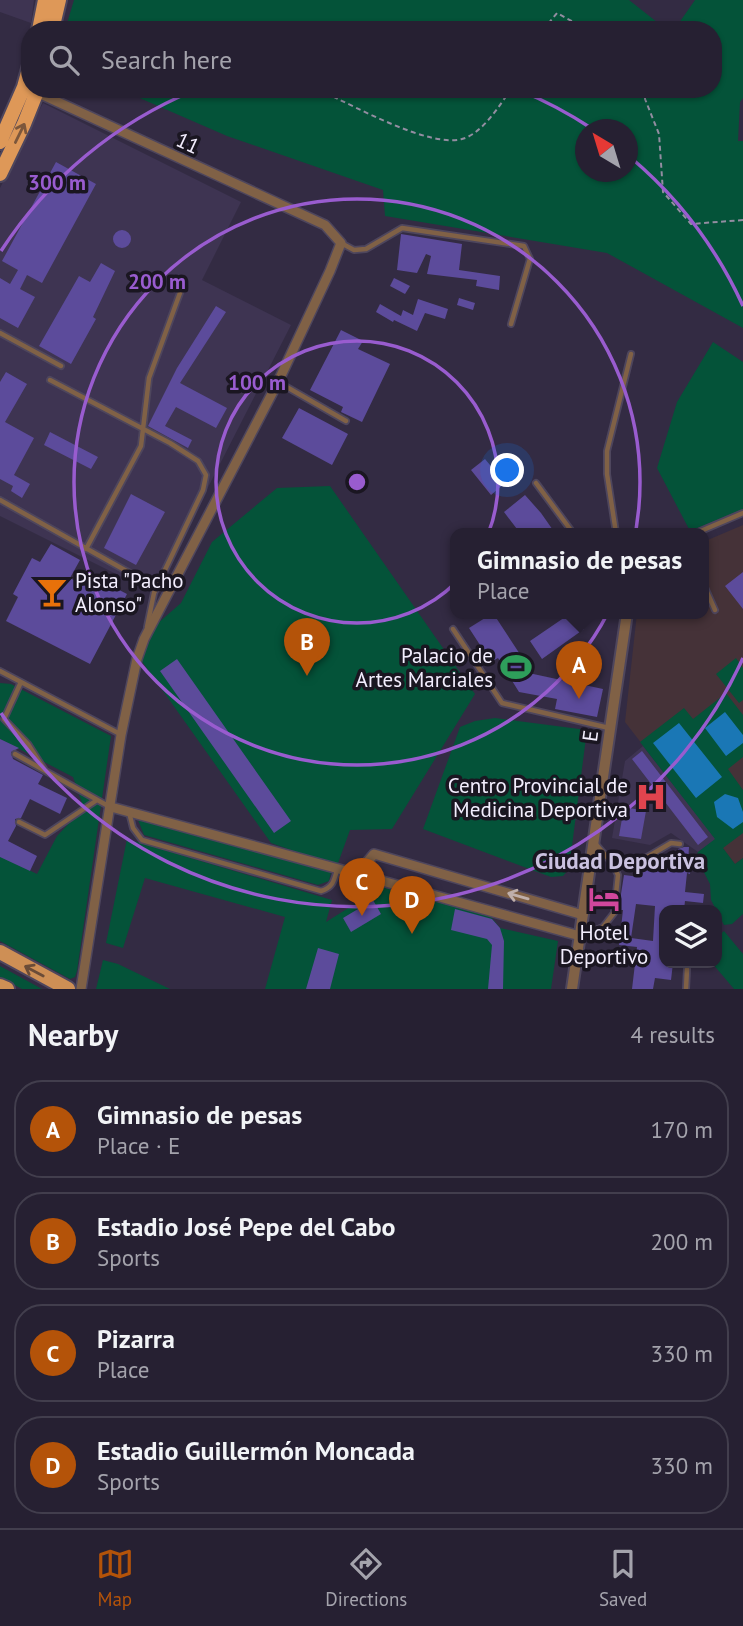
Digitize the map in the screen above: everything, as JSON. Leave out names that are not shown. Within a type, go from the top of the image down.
[{"type":"highway","points":[[41,21],[45,0]]},
{"type":"highway","points":[[54,21],[59,0]]},
{"type":"highway","points":[[0,142],[27,98]]},
{"type":"highway","points":[[0,174],[29,98]]},
{"type":"main road","points":[[0,952],[68,989]]},
{"type":"street","name":"11","points":[[51,98],[325,225],[341,243]]},
{"type":"street","points":[[81,989],[121,735],[137,659],[334,273],[341,243]]},
{"type":"street","name":"E","points":[[572,989],[625,619]]},
{"type":"street","points":[[111,807],[580,936]]},
{"type":"street","points":[[357,874],[374,854],[583,915]]},
{"type":"lane","points":[[341,243],[354,250],[366,249],[402,228],[524,246],[530,259],[511,324]]},
{"type":"lane","points":[[86,549],[141,446],[149,378],[184,282]]},
{"type":"lane","points":[[0,333],[61,366]]},
{"type":"lane","points":[[615,528],[607,474],[607,451],[631,354]]},
{"type":"lane","points":[[50,380],[170,443],[198,461],[206,475],[203,490],[154,593],[145,639]]},
{"type":"lane","points":[[278,382],[346,421]]},
{"type":"lane","points":[[536,483],[569,528]]},
{"type":"lane","points":[[0,500],[139,578]]},
{"type":"lane","points":[[708,528],[743,513]]},
{"type":"lane","points":[[709,596],[715,610]]},
{"type":"lane","points":[[453,629],[502,703],[610,728]]},
{"type":"lane","points":[[1,672],[121,735]]},
{"type":"lane","points":[[21,682],[5,719],[28,744],[45,770]]},
{"type":"lane","points":[[16,754],[111,807]]},
{"type":"lane","points":[[19,821],[45,835],[97,800]]},
{"type":"lane","points":[[128,812],[133,828],[142,840],[321,891],[334,883],[337,869]]},
{"type":"lane","points":[[580,936],[603,927],[614,912],[618,875],[612,863],[594,842]]},
{"type":"lane","points":[[612,863],[637,863],[671,843],[680,844]]},
{"type":"lane","points":[[686,989],[687,969]]},
{"type":"path","points":[[550,21],[557,13],[572,21]]},
{"type":"path","points":[[336,98],[414,133],[448,141],[465,139],[491,118],[505,98]]},
{"type":"path","points":[[645,98],[659,134],[663,192],[691,224],[743,220]]},
{"type":"shaded area","points":[[0,0],[34,0],[31,21],[0,12]]},
{"type":"shaded area","points":[[43,103],[241,202],[202,280],[291,325],[154,593],[0,516],[0,188]]},
{"type":"shaded area","points":[[743,525],[743,858],[735,864],[625,722],[636,619],[709,619],[709,539]]},
{"type":"shaded area","name":"Centro Provincial de Medicina Deportiva","points":[[643,746],[716,839],[698,852],[671,833],[650,845],[612,838],[625,761]]},
{"type":"green space","points":[[74,0],[629,0],[656,21],[68,21]]},
{"type":"green space","points":[[695,0],[743,0],[743,98],[740,102],[738,141],[743,141],[743,328],[607,253],[385,216],[383,190],[227,136],[140,98],[722,98],[722,21],[680,21]]},
{"type":"green space","points":[[713,342],[743,362],[743,509],[697,528],[688,528],[657,468],[677,402]]},
{"type":"green space","points":[[330,486],[475,694],[392,829],[350,830],[337,866],[271,843],[141,660],[157,624],[181,603],[212,542],[277,488]]},
{"type":"green space","points":[[736,658],[743,668],[743,700],[739,703],[716,674]]},
{"type":"green space","points":[[0,683],[11,684],[111,736],[77,971],[75,977],[70,979],[0,941],[0,856],[37,874],[57,836],[74,818],[82,803],[73,777],[0,739]]},
{"type":"green space","points":[[726,693],[743,715],[743,757],[728,769],[743,790],[743,833],[723,848],[735,864],[743,858],[743,914],[732,924],[724,925],[722,905],[714,905],[710,884],[696,857],[698,852],[715,839],[640,742],[684,708],[693,719]]},
{"type":"green space","points":[[495,718],[587,730],[569,869],[563,876],[551,877],[423,829],[460,727]]},
{"type":"green space","points":[[138,820],[331,872],[329,881],[318,885],[144,835]]},
{"type":"green space","points":[[127,839],[332,900],[326,922],[382,887],[491,917],[500,928],[558,941],[551,989],[265,989],[285,917],[145,878],[123,948],[106,943]]},
{"type":"green space","points":[[724,931],[743,954],[743,989],[734,989],[716,968],[722,968]]},
{"type":"green space","points":[[103,960],[118,964],[170,989],[96,989]]},
{"type":"green space","points":[[0,966],[42,989],[22,989],[0,977]]},
{"type":"water","points":[[725,712],[743,735],[743,743],[726,756],[705,728]]},
{"type":"water","points":[[679,723],[722,777],[696,798],[653,743]]},
{"type":"water","points":[[725,794],[738,798],[743,812],[743,822],[733,829],[717,817],[714,802]]},
{"type":"building","points":[[56,162],[96,184],[42,283],[27,275],[20,289],[35,297],[18,328],[0,318],[0,278],[10,284],[18,270],[2,261]]},
{"type":"building","points":[[118,230],[126,230],[131,239],[129,246],[118,248],[113,243],[113,235]]},
{"type":"building","points":[[401,234],[462,244],[459,270],[500,276],[499,290],[476,286],[477,280],[427,274],[431,256],[426,254],[417,273],[397,270]]},
{"type":"building","points":[[101,263],[115,271],[93,317],[96,319],[71,364],[39,346],[79,276],[90,282]]},
{"type":"building","points":[[394,278],[410,286],[405,294],[390,286]]},
{"type":"building","points":[[459,298],[475,303],[473,310],[457,305]]},
{"type":"building","points":[[418,299],[448,309],[445,319],[425,313],[417,331],[376,312],[380,304],[401,316],[403,310],[413,315]]},
{"type":"building","points":[[216,306],[226,312],[180,383],[227,408],[216,428],[176,407],[165,426],[192,440],[188,448],[148,426],[177,368]]},
{"type":"building","points":[[341,330],[363,341],[358,349],[390,364],[362,422],[341,412],[343,407],[310,390]]},
{"type":"building","points":[[6,372],[27,384],[5,422],[34,438],[14,475],[30,484],[22,498],[11,491],[13,486],[0,479],[0,382]]},
{"type":"building","points":[[299,408],[348,434],[332,465],[282,438]]},
{"type":"building","points":[[50,432],[98,457],[91,469],[44,445]]},
{"type":"building","points":[[485,459],[505,483],[491,495],[471,470]]},
{"type":"building","points":[[131,494],[165,512],[136,565],[104,548]]},
{"type":"building","points":[[525,495],[552,528],[516,528],[504,512]]},
{"type":"building","points":[[51,544],[80,560],[70,578],[94,591],[100,580],[127,594],[90,664],[6,621],[18,597],[13,594],[32,558],[40,562]]},
{"type":"building","points":[[743,572],[743,609],[725,586]]},
{"type":"building","points":[[483,619],[497,619],[529,668],[524,672],[603,689],[597,717],[555,709],[557,699],[519,692],[498,658],[491,662],[469,628]]},
{"type":"building","points":[[562,619],[576,619],[584,629],[542,659],[530,641]]},
{"type":"building","points":[[177,659],[291,821],[274,833],[160,671]]},
{"type":"building","points":[[0,739],[19,748],[11,752],[13,759],[43,775],[38,784],[67,798],[60,814],[30,799],[21,818],[15,819],[16,826],[8,841],[37,856],[30,871],[0,857]]},
{"type":"building","points":[[642,751],[708,837],[698,845],[632,759]]},
{"type":"building","points":[[624,807],[646,811],[641,839],[619,836]]},
{"type":"building","points":[[689,847],[688,864],[691,864],[685,892],[704,894],[703,903],[685,901],[685,905],[659,905],[659,968],[672,968],[671,980],[655,978],[653,989],[632,989],[637,947],[619,945],[624,875],[640,877],[640,869],[658,871],[662,854],[677,854],[678,849]],"holes":[[[636,904],[655,906],[653,941],[631,938]]]},
{"type":"building","points":[[373,900],[381,914],[351,932],[343,918]]},
{"type":"building","points":[[455,909],[492,919],[500,928],[504,941],[503,989],[488,989],[492,945],[487,939],[451,930]]},
{"type":"building","points":[[318,948],[339,954],[330,989],[306,989]]},
{"type":"place","name":"Pista \"Pacho Alonso\"","points":[[52,592]]},
{"type":"place","name":"Palacio de Artes Marciales","points":[[516,667]]},
{"type":"place","name":"Estadio José Pepe del Cabo","points":[[307,676]]},
{"type":"place","name":"Gimnasio de pesas","points":[[579,699]]},
{"type":"place","name":"Centro Provincial de Medicina Deportiva","points":[[651,797]]},
{"type":"place","name":"Hotel Deportivo","points":[[604,899]]},
{"type":"place","name":"Pizarra","points":[[362,916]]},
{"type":"place","name":"Estadio Guillermón Moncada","points":[[412,934]]},
{"type":"district","name":"Ciudad Deportiva","points":[[620,860]]}]
